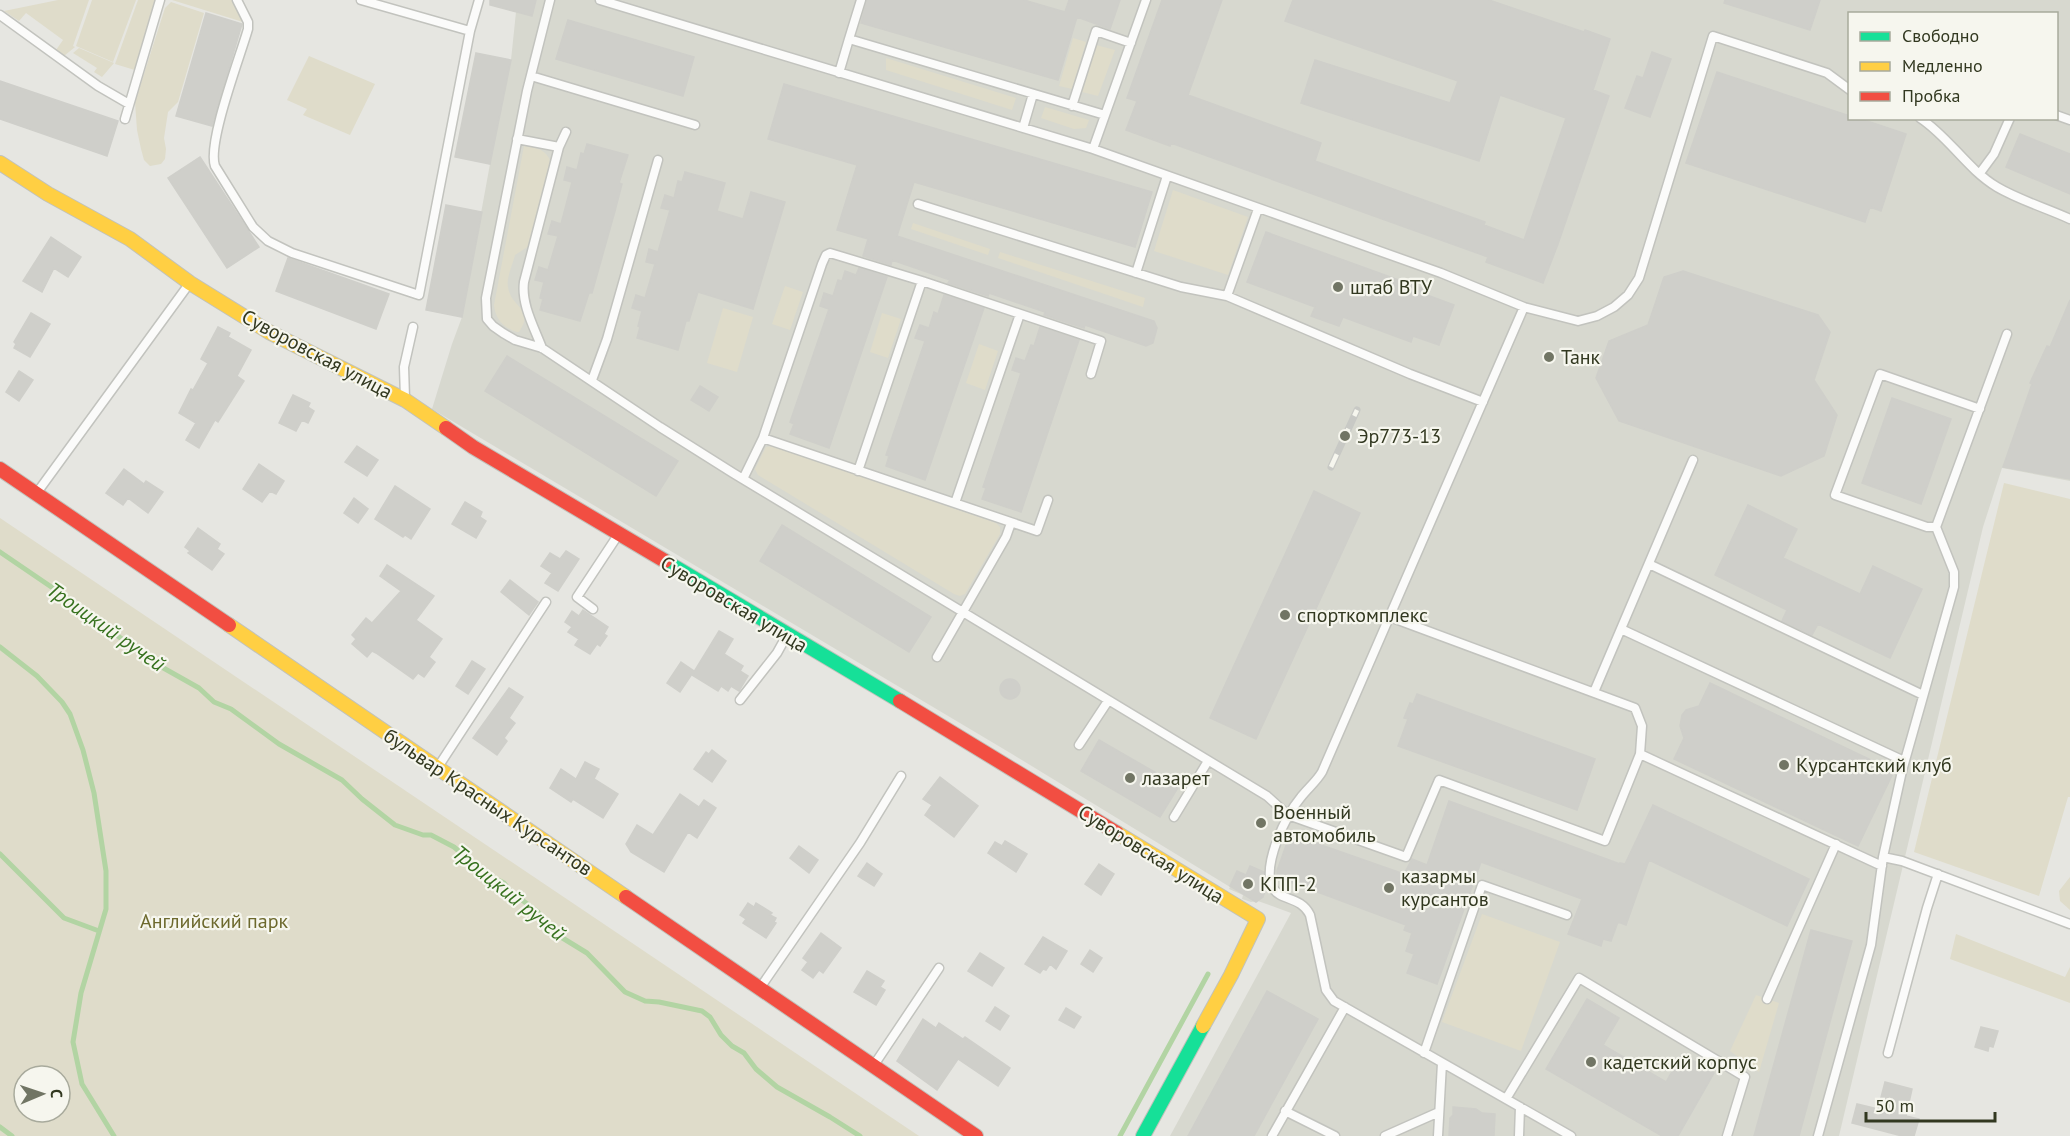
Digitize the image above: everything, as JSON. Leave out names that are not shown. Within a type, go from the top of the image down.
[{"type":"street","name":"Суворовская улица","points":[[0,163],[48,194],[130,239],[190,284],[269,332],[405,400],[473,447],[992,756],[1258,919],[1231,975],[1143,1136]]},
{"type":"street","name":"бульвар Красных Курсантов","points":[[0,469],[976,1136]]},
{"type":"lane","points":[[125,119],[160,0]]},
{"type":"lane","points":[[237,0],[248,22],[248,29],[216,133],[212,156],[215,166],[253,227],[268,241],[292,253],[419,295],[470,31],[479,0]]},
{"type":"lane","points":[[361,0],[470,31]]},
{"type":"lane","points":[[550,0],[531,76],[486,298],[487,319],[493,326],[515,340],[542,348],[742,479],[1267,796],[1288,815],[1406,857],[1438,780],[1605,841],[1640,754],[1642,726],[1635,708],[1390,617]]},
{"type":"lane","points":[[600,0],[1093,149],[1441,273],[1524,307],[1578,321],[1597,316],[1614,307],[1628,295],[1639,278],[1713,36],[1827,73],[1848,89]]},
{"type":"lane","points":[[839,73],[861,0]]},
{"type":"lane","points":[[1093,149],[1146,0]]},
{"type":"lane","points":[[0,15],[98,86],[129,104]]},
{"type":"lane","points":[[1072,106],[1096,30],[1131,43]]},
{"type":"lane","points":[[849,39],[1105,116]]},
{"type":"lane","points":[[531,76],[695,125]]},
{"type":"lane","points":[[1023,128],[1033,94]]},
{"type":"lane","points":[[1923,120],[1997,187],[2070,219]]},
{"type":"lane","points":[[1980,173],[1994,154],[2009,120]]},
{"type":"lane","points":[[542,348],[523,292],[524,282],[559,147],[566,132]]},
{"type":"lane","points":[[518,139],[559,147]]},
{"type":"lane","points":[[592,380],[607,339],[658,160]]},
{"type":"lane","points":[[1136,273],[1167,176]]},
{"type":"lane","points":[[918,204],[1181,287],[1227,296],[1410,374],[1483,402]]},
{"type":"lane","points":[[1227,296],[1258,209]]},
{"type":"lane","points":[[742,479],[763,438],[826,255],[830,253],[1101,341],[1091,374]]},
{"type":"lane","points":[[858,471],[922,281]]},
{"type":"lane","points":[[36,494],[190,284]]},
{"type":"lane","points":[[1524,307],[1322,772],[1288,815],[1270,868],[1272,884],[1277,893],[1306,907],[1310,915],[1329,996],[1571,1136]]},
{"type":"lane","points":[[955,504],[1020,314]]},
{"type":"lane","points":[[405,400],[404,367],[412,327]]},
{"type":"lane","points":[[1818,1136],[1870,945],[1883,861],[1904,761],[1954,587],[1954,572],[1936,527],[2007,334]]},
{"type":"lane","points":[[1936,527],[1927,527],[1836,495],[1880,374],[1980,409]]},
{"type":"lane","points":[[763,438],[1037,531],[1048,500]]},
{"type":"lane","points":[[1594,692],[1693,460]]},
{"type":"lane","points":[[937,657],[1006,537],[1011,523]]},
{"type":"lane","points":[[593,609],[577,597],[618,535]]},
{"type":"lane","points":[[1649,564],[1923,695]]},
{"type":"lane","points":[[437,767],[546,602]]},
{"type":"lane","points":[[1621,629],[1904,761]]},
{"type":"lane","points":[[740,700],[777,653],[787,635]]},
{"type":"lane","points":[[1079,745],[1108,701]]},
{"type":"lane","points":[[1640,754],[1836,844],[1883,861],[1902,861],[2070,924]]},
{"type":"lane","points":[[1174,817],[1208,761]]},
{"type":"lane","points":[[760,988],[861,843],[901,776]]},
{"type":"lane","points":[[1767,999],[1836,844]]},
{"type":"lane","points":[[1888,1053],[1938,874]]},
{"type":"lane","points":[[1424,1053],[1482,885],[1567,915]]},
{"type":"lane","points":[[873,1066],[939,968]]},
{"type":"lane","points":[[1506,1099],[1579,978],[1745,1077],[1727,1136]]},
{"type":"lane","points":[[1272,1136],[1345,1007]]},
{"type":"lane","points":[[1438,1136],[1442,1063]]},
{"type":"lane","points":[[1519,1136],[1520,1107]]},
{"type":"lane","points":[[1285,1112],[1335,1136]]},
{"type":"lane","points":[[1385,1136],[1439,1112]]},
{"type":"shaded area","points":[[516,0],[2070,0],[2070,481],[2002,468],[1983,527],[1839,1136],[1170,1136],[1291,913],[1258,901],[1251,902],[1242,899],[1243,895],[1229,889],[1230,887],[1012,754],[432,409],[462,317],[511,60],[516,12],[514,11]]},
{"type":"green space","points":[[58,0],[89,0],[73,46],[75,47],[64,56],[56,50],[63,40],[26,13],[19,21],[4,11]]},
{"type":"green space","points":[[92,0],[136,0],[113,62],[76,46]]},
{"type":"green space","points":[[138,0],[158,0],[138,71],[115,64]]},
{"type":"green space","points":[[172,0],[233,0],[243,22]]},
{"type":"green space","points":[[171,2],[204,13],[178,102],[168,112],[164,138],[165,159],[161,164],[150,166],[144,160],[141,149],[135,102],[165,8]]},
{"type":"green space","points":[[1073,38],[1086,42],[1072,89],[1059,86]]},
{"type":"green space","points":[[1096,45],[1115,50],[1098,96],[1082,92]]},
{"type":"green space","points":[[79,48],[114,63],[102,77],[94,72],[97,68],[73,53]]},
{"type":"green space","points":[[309,56],[375,84],[350,135],[303,115],[307,109],[287,100]]},
{"type":"green space","points":[[886,58],[1016,98],[1012,110],[886,70]]},
{"type":"green space","points":[[1045,107],[1089,120],[1086,128],[1074,129],[1041,118]]},
{"type":"green space","points":[[524,146],[544,152],[550,164],[546,187],[529,246],[515,255],[508,279],[510,294],[521,308],[524,318],[517,332],[501,322],[496,315],[494,305]]},
{"type":"green space","points":[[1173,190],[1248,217],[1228,275],[1154,251]]},
{"type":"green space","points":[[913,223],[990,249],[988,255],[911,229]]},
{"type":"green space","points":[[1000,252],[1145,298],[1143,307],[998,258]]},
{"type":"green space","points":[[785,286],[803,292],[790,330],[772,324]]},
{"type":"green space","points":[[723,308],[753,317],[737,372],[707,363]]},
{"type":"green space","points":[[882,313],[901,319],[888,358],[870,352]]},
{"type":"green space","points":[[979,344],[998,351],[985,390],[966,383]]},
{"type":"green space","points":[[773,446],[831,466],[831,468],[834,467],[996,523],[1000,527],[1000,534],[965,594],[960,596],[954,594],[758,475],[755,469],[766,447]]},
{"type":"green space","points":[[2004,483],[2070,499],[2070,797],[2068,797],[2039,896],[1914,852]]},
{"type":"green space","name":"Английский парк","points":[[0,518],[919,1136],[0,1136]]},
{"type":"green space","points":[[2070,877],[2070,910],[2060,901],[2059,891]]},
{"type":"green space","points":[[1482,914],[1560,942],[1521,1051],[1442,1022]]},
{"type":"green space","points":[[1956,934],[2065,977],[2070,967],[2070,1003],[1950,959]]},
{"type":"green space","points":[[1756,995],[1779,1003],[1759,1072],[1730,1051]]},
{"type":"building","points":[[490,0],[536,0],[532,16],[490,5]]},
{"type":"building","points":[[867,0],[1024,0],[1065,12],[1069,0],[1120,0],[1110,29],[1077,17],[1058,80],[861,23]]},
{"type":"building","points":[[1162,0],[1222,0],[1188,95],[1321,143],[1315,161],[1485,222],[1484,225],[1524,240],[1566,118],[1500,95],[1479,161],[1301,103],[1315,60],[1450,103],[1458,81],[1285,21],[1293,0],[1489,0],[1610,39],[1593,90],[1609,96],[1543,283],[1486,262],[1488,257],[1171,143],[1170,146],[1126,130],[1137,101],[1127,98]]},
{"type":"building","points":[[1725,0],[1820,0],[1810,30],[1724,3]]},
{"type":"building","points":[[206,13],[242,24],[212,126],[176,116]]},
{"type":"building","points":[[568,20],[694,57],[683,96],[556,59]]},
{"type":"building","points":[[1652,52],[1671,59],[1650,117],[1625,108],[1637,76],[1643,78]]},
{"type":"building","points":[[476,53],[511,60],[490,164],[455,157]]},
{"type":"building","points":[[1717,72],[1848,115],[1848,120],[1864,120],[1906,134],[1881,211],[1870,207],[1865,222],[1686,163]]},
{"type":"building","points":[[0,81],[118,121],[107,156],[0,119]]},
{"type":"building","points":[[784,84],[1152,192],[1135,247],[914,182],[897,236],[1154,321],[1157,328],[1153,343],[1146,346],[1085,325],[1084,328],[989,293],[988,296],[948,283],[950,280],[892,260],[891,265],[863,256],[868,239],[837,230],[857,165],[768,139]]},
{"type":"building","points":[[2020,134],[2070,154],[2070,194],[2006,167]]},
{"type":"building","points":[[587,144],[628,155],[592,293],[589,293],[580,321],[540,310],[544,282],[535,280],[539,267],[548,270],[558,236],[548,234],[552,221],[561,224],[572,182],[564,180],[567,167],[577,170],[581,153],[584,154]]},
{"type":"building","points":[[200,157],[259,247],[227,268],[168,178]]},
{"type":"building","points":[[685,172],[725,183],[717,211],[743,219],[751,192],[785,202],[753,309],[698,292],[689,321],[686,321],[678,350],[637,338],[642,311],[632,308],[636,295],[645,298],[655,264],[646,262],[649,249],[658,252],[670,210],[661,208],[665,195],[674,198],[678,181],[682,182]]},
{"type":"building","points":[[446,205],[482,212],[462,317],[426,310]]},
{"type":"building","name":"штаб ВТУ","points":[[1266,232],[1429,291],[1427,295],[1454,305],[1439,345],[1413,336],[1411,342],[1343,317],[1339,326],[1311,316],[1315,307],[1247,282]]},
{"type":"building","points":[[51,237],[81,257],[68,277],[54,268],[42,292],[23,281]]},
{"type":"building","points":[[288,258],[389,294],[376,329],[276,291]]},
{"type":"building","points":[[859,268],[887,277],[829,448],[790,434],[794,424],[790,422],[829,309],[820,306],[824,293],[833,296],[838,280],[842,281],[845,271],[856,275]]},
{"type":"building","points":[[1683,271],[1818,315],[1830,332],[1814,380],[1837,415],[1824,456],[1781,476],[1619,421],[1596,378],[1609,341],[1648,325],[1664,277]]},
{"type":"building","points":[[944,295],[984,308],[925,480],[886,466],[889,456],[886,455],[925,341],[915,338],[920,325],[929,328],[934,312],[938,314]]},
{"type":"building","points":[[2070,300],[2070,479],[2003,467],[2032,384],[2030,383],[2047,346],[2050,347]]},
{"type":"building","points":[[31,313],[50,324],[30,357],[14,348],[16,344],[14,342]]},
{"type":"building","points":[[218,327],[230,333],[228,337],[251,350],[237,376],[244,381],[218,422],[215,420],[199,448],[186,440],[196,423],[179,413],[208,363],[201,359]]},
{"type":"building","points":[[1040,327],[1079,340],[1021,512],[982,499],[986,488],[983,487],[1021,373],[1012,370],[1016,358],[1025,361],[1031,345],[1034,346]]},
{"type":"building","points":[[507,356],[678,461],[656,496],[485,391]]},
{"type":"building","points":[[19,371],[33,380],[19,401],[6,392]]},
{"type":"building","points":[[700,386],[718,397],[709,411],[691,400]]},
{"type":"building","points":[[293,395],[310,403],[308,407],[314,411],[308,423],[302,420],[296,431],[279,423]]},
{"type":"building","points":[[1892,398],[1951,419],[1921,504],[1862,483]]},
{"type":"building","points":[[357,446],[378,460],[367,476],[345,462]]},
{"type":"building","points":[[259,464],[284,481],[276,494],[270,491],[262,502],[243,489]]},
{"type":"building","points":[[124,469],[144,484],[146,481],[163,492],[148,513],[128,498],[123,505],[106,493]]},
{"type":"building","points":[[395,486],[430,509],[411,539],[405,535],[403,537],[375,519]]},
{"type":"building","name":"спорткомплекс","points":[[1314,491],[1360,513],[1256,739],[1210,718]]},
{"type":"building","points":[[354,498],[368,509],[358,523],[344,513]]},
{"type":"building","points":[[465,502],[482,512],[480,517],[486,521],[476,538],[452,524]]},
{"type":"building","points":[[1748,505],[1797,529],[1783,558],[1860,594],[1873,566],[1922,589],[1890,658],[1818,624],[1812,635],[1782,621],[1787,610],[1715,575]]},
{"type":"building","points":[[782,525],[931,617],[909,652],[760,561]]},
{"type":"building","points":[[198,528],[220,544],[217,549],[224,554],[212,570],[188,553],[190,551],[185,547]]},
{"type":"building","points":[[566,551],[579,559],[558,591],[545,583],[552,573],[541,566],[550,553],[560,559]]},
{"type":"building","points":[[387,565],[434,596],[416,620],[442,639],[429,657],[435,662],[424,677],[418,673],[413,679],[376,653],[372,651],[367,657],[352,644],[356,639],[352,635],[366,618],[372,623],[401,591],[380,576]]},
{"type":"building","points":[[510,580],[538,602],[529,615],[501,592]]},
{"type":"building","points":[[583,610],[608,627],[604,634],[607,636],[590,654],[575,645],[579,639],[568,632],[572,627],[565,622],[572,611],[579,616]]},
{"type":"building","points":[[719,631],[733,639],[724,654],[743,666],[740,671],[748,676],[739,691],[731,686],[728,691],[721,686],[718,691],[692,675]]},
{"type":"building","points":[[472,661],[485,669],[468,694],[456,686]]},
{"type":"building","points":[[681,662],[694,671],[680,692],[667,683]]},
{"type":"building","points":[[1010,679],[1017,682],[1020,689],[1017,696],[1010,699],[1003,696],[1000,689],[1003,682]]},
{"type":"building","name":"Курсантский клуб","points":[[1710,683],[1894,771],[1858,846],[1674,759],[1684,738],[1680,726],[1682,715],[1686,710],[1699,706]]},
{"type":"building","points":[[509,688],[523,697],[509,718],[515,723],[504,738],[507,741],[497,755],[473,738]]},
{"type":"building","points":[[1417,694],[1595,759],[1577,810],[1398,746],[1408,719],[1404,718],[1410,703],[1413,704]]},
{"type":"building","name":"лазарет","points":[[1099,740],[1179,786],[1160,817],[1081,771]]},
{"type":"building","points":[[712,750],[726,761],[712,782],[694,769],[706,752],[709,754]]},
{"type":"building","points":[[585,762],[599,769],[594,779],[618,794],[603,818],[573,799],[571,802],[550,788],[561,769],[576,779]]},
{"type":"building","points":[[940,777],[978,806],[954,837],[925,815],[932,805],[923,799]]},
{"type":"building","points":[[680,794],[699,807],[704,800],[716,808],[697,838],[688,832],[664,872],[631,852],[626,844],[637,825],[653,835]]},
{"type":"building","name":"казармы курсантов","points":[[1449,801],[1620,864],[1625,864],[1653,805],[1809,879],[1787,926],[1649,860],[1626,925],[1618,922],[1611,941],[1603,939],[1601,946],[1568,934],[1582,899],[1481,862],[1437,984],[1407,973],[1414,954],[1406,951],[1412,933],[1404,930],[1406,925],[1277,877],[1290,834],[1404,874],[1412,859],[1427,865]]},
{"type":"building","points":[[1005,841],[1027,854],[1016,872],[988,853],[995,842],[1002,846]]},
{"type":"building","points":[[799,846],[818,860],[809,873],[790,858]]},
{"type":"building","points":[[867,863],[882,874],[874,886],[858,876]]},
{"type":"building","points":[[1099,864],[1114,874],[1101,895],[1085,884]]},
{"type":"building","name":"КПП-2","points":[[1250,866],[1264,872],[1266,888],[1263,897],[1256,902],[1230,886],[1237,871],[1246,875]]},
{"type":"building","points":[[748,903],[754,907],[756,903],[776,918],[774,922],[776,923],[766,938],[743,923],[746,919],[740,915]]},
{"type":"building","points":[[1811,930],[1852,941],[1799,1136],[1754,1136]]},
{"type":"building","points":[[821,933],[841,948],[823,973],[819,970],[813,978],[802,970],[808,962],[803,958]]},
{"type":"building","points":[[1043,937],[1067,951],[1056,969],[1050,964],[1040,973],[1025,964]]},
{"type":"building","points":[[1090,950],[1102,958],[1093,972],[1081,964]]},
{"type":"building","points":[[980,953],[1004,968],[992,986],[968,971]]},
{"type":"building","points":[[867,971],[884,981],[880,987],[885,990],[876,1005],[854,992]]},
{"type":"building","points":[[1267,991],[1318,1019],[1254,1136],[1188,1136]]},
{"type":"building","name":"кадетский корпус","points":[[1587,999],[1619,1018],[1603,1045],[1666,1082],[1682,1054],[1714,1073],[1678,1136],[1662,1136],[1546,1069]]},
{"type":"building","points":[[995,1007],[1009,1016],[1000,1030],[986,1021]]},
{"type":"building","points":[[1066,1008],[1081,1017],[1074,1028],[1059,1020]]},
{"type":"building","points":[[923,1019],[936,1028],[939,1023],[963,1039],[965,1037],[1010,1068],[998,1086],[958,1059],[937,1090],[897,1061]]},
{"type":"building","points":[[1981,1027],[1998,1031],[1993,1047],[1989,1046],[1988,1051],[1975,1047]]},
{"type":"building","points":[[1885,1082],[1912,1089],[1906,1116],[1919,1119],[1914,1136],[1902,1136],[1852,1123],[1857,1104],[1878,1109]]},
{"type":"building","points":[[1453,1107],[1476,1109],[1482,1113],[1495,1114],[1494,1136],[1449,1136]]},
{"type":"waterway","name":"Троицкий ручей","points":[[0,552],[69,599],[151,661],[199,688],[214,702],[231,709],[279,744],[342,780],[395,825],[423,835],[431,835],[454,847],[486,874],[504,883],[510,891],[538,912],[544,923],[556,934],[587,953],[625,992],[645,1001],[702,1011],[710,1017],[721,1035],[732,1046],[744,1053],[756,1069],[777,1087],[860,1136]]},
{"type":"waterway","points":[[0,647],[37,676],[62,702],[70,714],[83,750],[94,793],[106,871],[106,909],[81,993],[73,1042],[82,1084],[114,1136]]},
{"type":"waterway","points":[[0,854],[64,918],[99,931]]},
{"type":"waterway","points":[[1120,1136],[1208,974]]},
{"type":"waterway","points":[[0,1127],[12,1136]]},
{"type":"railway","points":[[1331,467],[1357,410]]},
{"type":"traffic: fast","points":[[665,561],[900,701]]},
{"type":"traffic: fast","points":[[1143,1136],[1203,1026]]},
{"type":"traffic: slow","points":[[0,163],[48,194],[130,239],[190,283],[269,332],[405,400],[446,428]]},
{"type":"traffic: slow","points":[[229,625],[626,897]]},
{"type":"traffic: slow","points":[[1117,833],[1258,919],[1203,1026]]},
{"type":"traffic: jam","points":[[446,428],[473,447],[665,561]]},
{"type":"traffic: jam","points":[[0,469],[229,625]]},
{"type":"traffic: jam","points":[[900,701],[1117,833]]},
{"type":"traffic: jam","points":[[626,897],[976,1136]]},
{"type":"place","name":"штаб ВТУ","points":[[1338,287]]},
{"type":"place","name":"Танк","points":[[1549,357]]},
{"type":"place","name":"Эр773-13","points":[[1345,436]]},
{"type":"place","name":"спорткомплекс","points":[[1285,615]]},
{"type":"place","name":"Курсантский клуб","points":[[1784,765]]},
{"type":"place","name":"лазарет","points":[[1130,778]]},
{"type":"place","name":"Военный автомобиль","points":[[1261,823]]},
{"type":"place","name":"КПП-2","points":[[1248,884]]},
{"type":"place","name":"казармы курсантов","points":[[1389,888]]},
{"type":"place","name":"кадетский корпус","points":[[1591,1062]]}]
